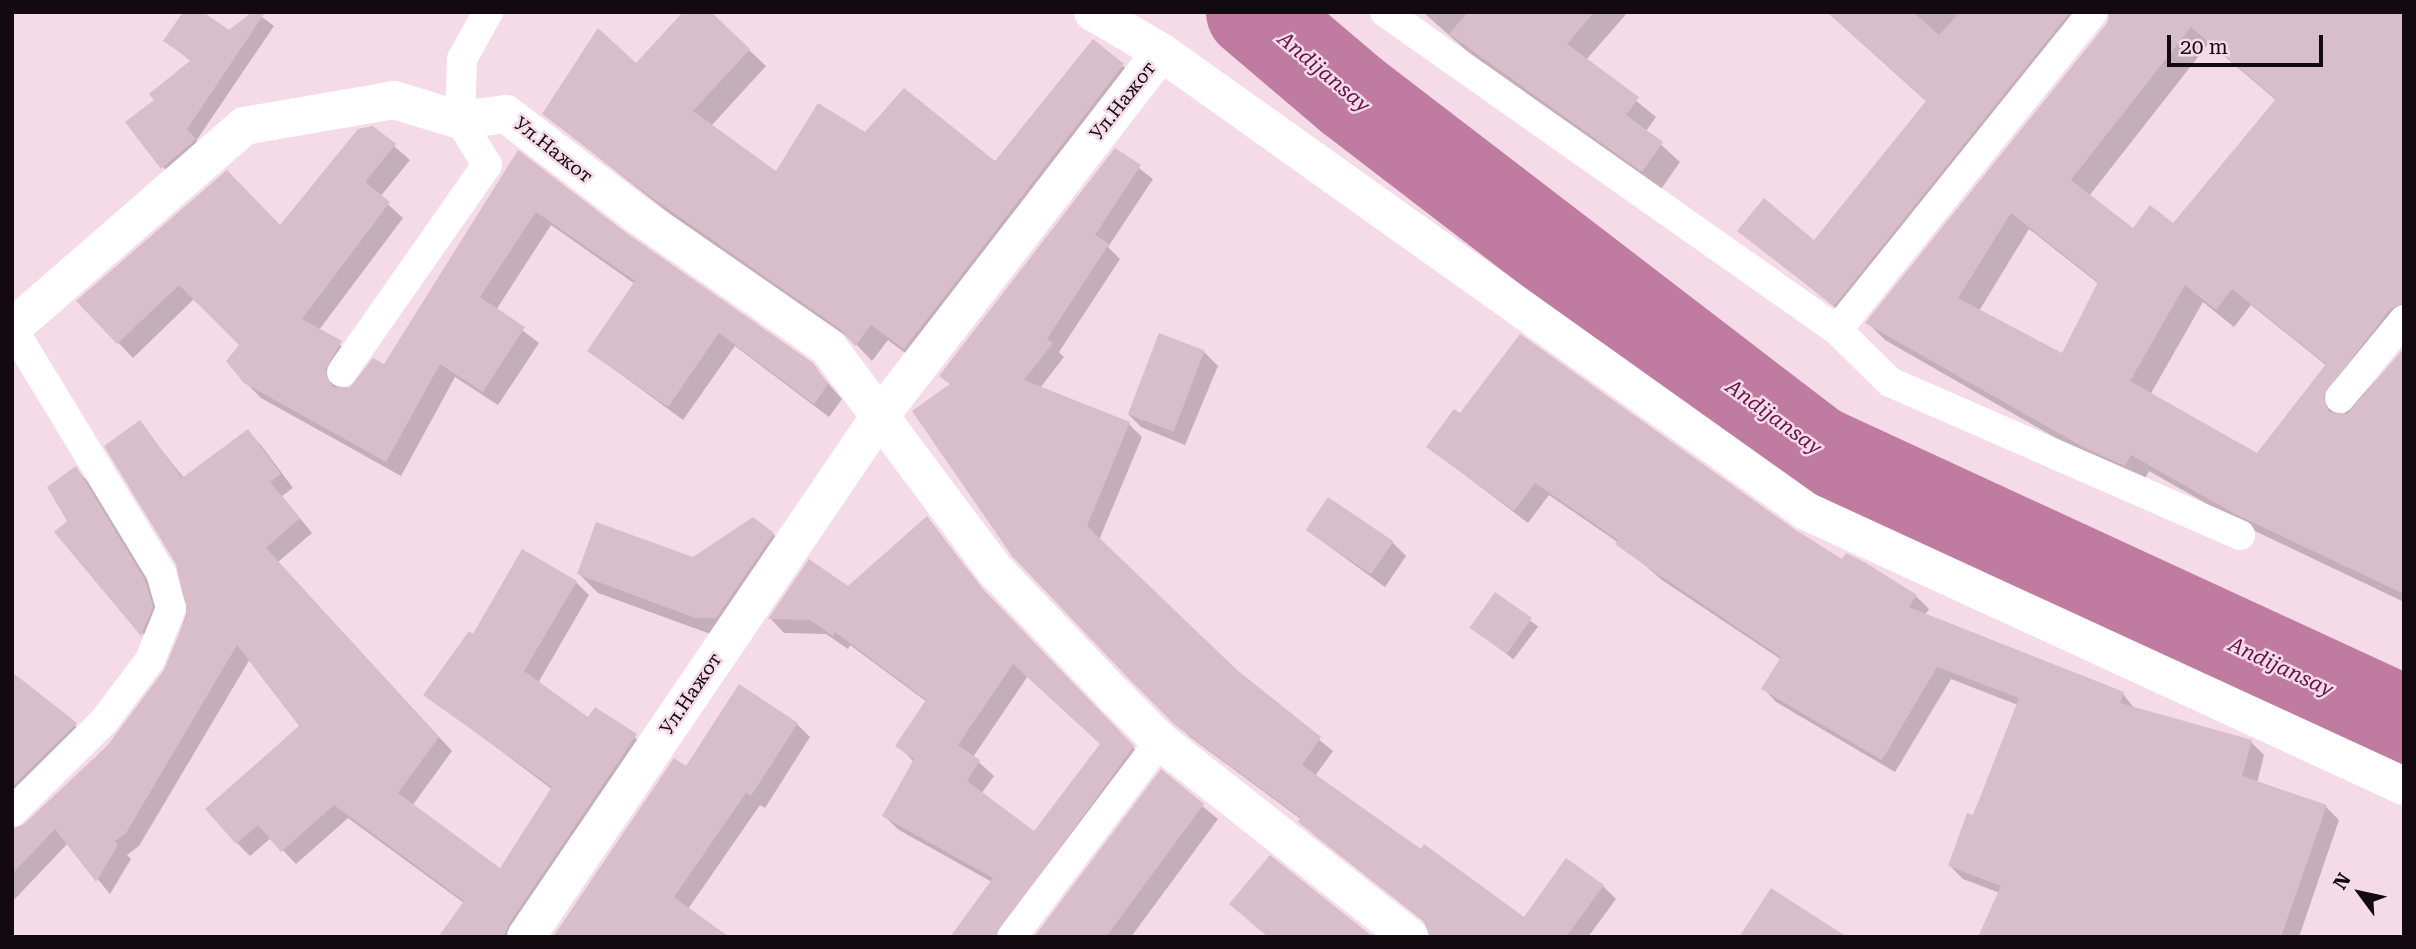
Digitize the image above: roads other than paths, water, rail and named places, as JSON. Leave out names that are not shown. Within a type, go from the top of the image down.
[{"type":"street","points":[[1093,12],[1161,52],[1805,512],[2404,786]]},
{"type":"street","name":"Ул.Нажот","points":[[526,937],[880,416],[1161,52]]},
{"type":"street","name":"Ул.Нажот","points":[[12,328],[244,126],[394,100],[460,120],[506,114],[638,215],[828,347],[880,416]]},
{"type":"street","points":[[880,416],[995,570],[1160,741],[1409,937]]},
{"type":"lane","points":[[342,372],[487,165],[460,120],[462,59],[488,12]]},
{"type":"lane","points":[[1385,12],[1837,330],[1889,382],[2240,535]]},
{"type":"lane","points":[[1837,330],[2093,12]]},
{"type":"lane","points":[[2340,398],[2404,320]]},
{"type":"lane","points":[[12,328],[161,573],[172,608],[150,660],[104,721],[12,812]]},
{"type":"lane","points":[[1012,937],[1160,741]]},
{"type":"waterway","name":"Andijansay","points":[[1253,12],[1352,96],[1816,452],[2404,723]]}]
